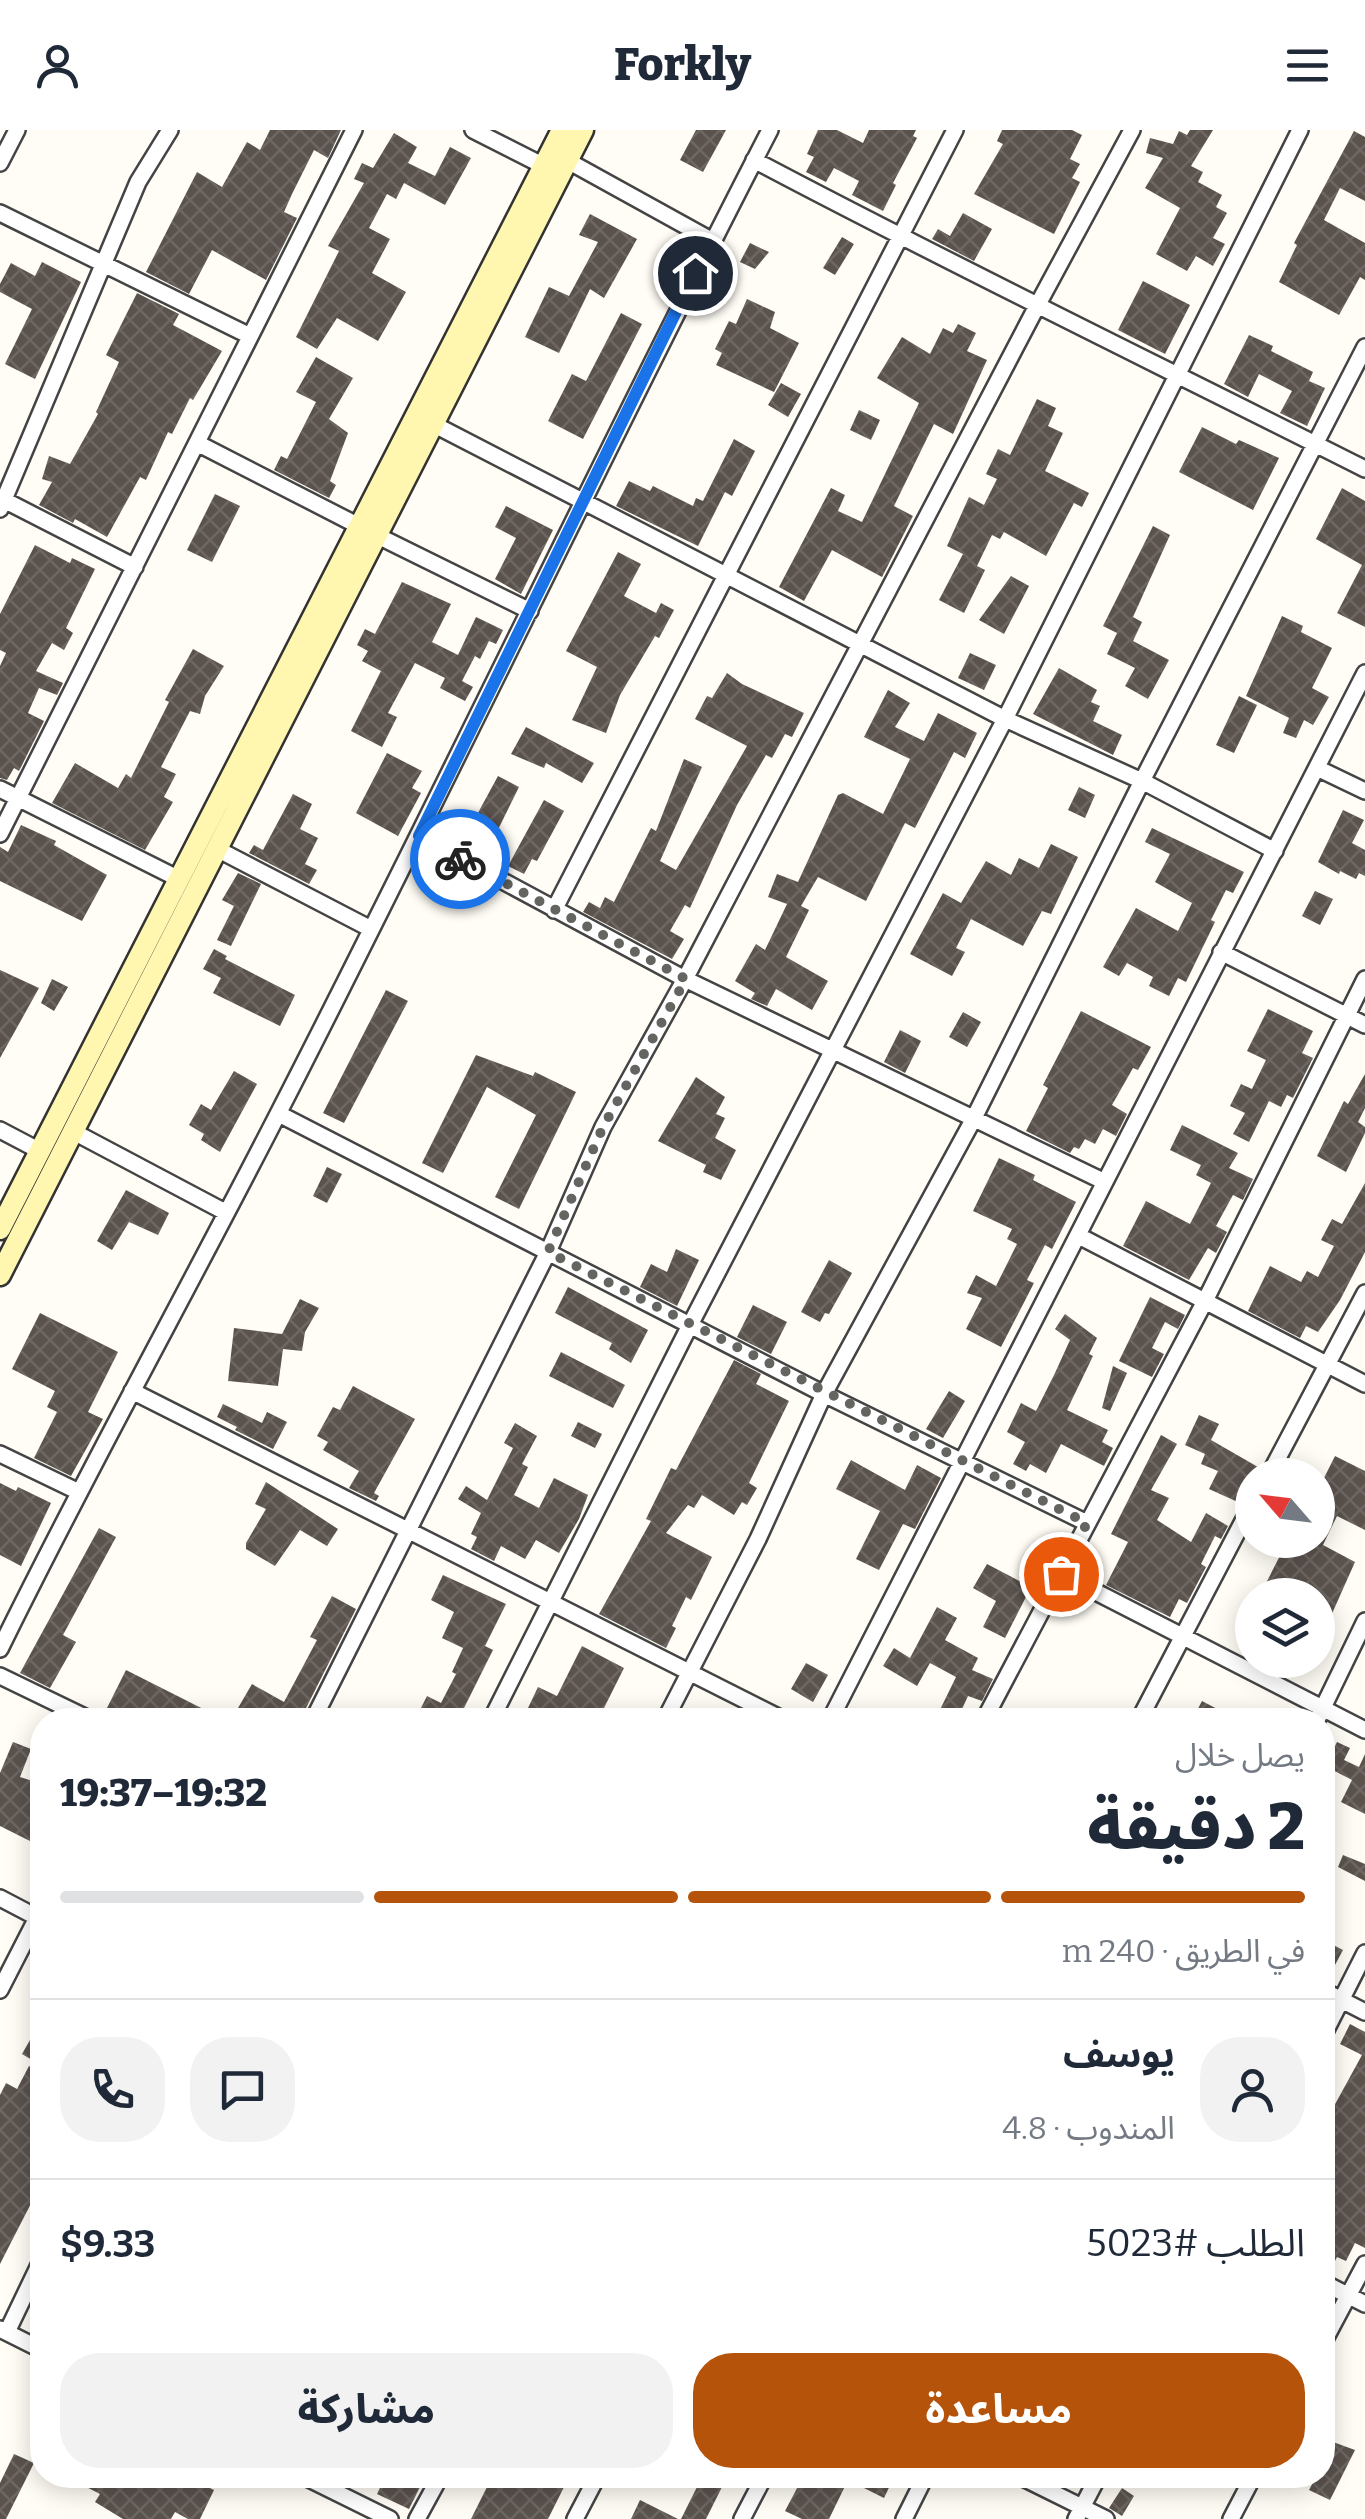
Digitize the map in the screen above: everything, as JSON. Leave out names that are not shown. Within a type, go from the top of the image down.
[{"type":"street","points":[[0,163],[17,130]]},
{"type":"street","points":[[135,567],[2,503],[138,182],[170,130]]},
{"type":"street","points":[[0,834],[354,130]]},
{"type":"street","points":[[473,130],[544,166]]},
{"type":"street","points":[[0,1230],[562,130]]},
{"type":"street","points":[[0,1276],[584,130]]},
{"type":"street","points":[[0,1649],[419,836],[711,240],[770,130]]},
{"type":"street","points":[[554,910],[955,130]]},
{"type":"street","points":[[320,1708],[548,1252],[603,1127],[686,979],[1132,130]]},
{"type":"street","points":[[498,1708],[690,1326],[1005,719],[1300,130]]},
{"type":"street","points":[[754,160],[900,238],[1178,372],[1365,469]]},
{"type":"street","points":[[568,161],[711,240]]},
{"type":"street","points":[[0,213],[250,336]]},
{"type":"street","points":[[670,1708],[758,1539],[824,1394],[973,1120],[1365,347]]},
{"type":"street","points":[[433,424],[1005,719],[1142,781],[1275,851]]},
{"type":"street","points":[[197,443],[357,525]]},
{"type":"street","points":[[378,536],[530,611]]},
{"type":"street","points":[[836,1708],[1365,673]]},
{"type":"street","points":[[1317,768],[1365,791]]},
{"type":"street","points":[[0,789],[178,878]]},
{"type":"street","points":[[419,836],[686,979],[1106,1182]]},
{"type":"street","points":[[218,850],[371,929]]},
{"type":"street","points":[[1221,952],[1365,1025]]},
{"type":"street","points":[[990,1708],[1205,1301],[1365,979]]},
{"type":"street","points":[[278,1114],[824,1394],[1087,1523]]},
{"type":"street","points":[[0,1130],[40,1151]]},
{"type":"street","points":[[74,1132],[225,1212]]},
{"type":"street","points":[[1079,1236],[1365,1384]]},
{"type":"street","points":[[1278,1458],[1365,1294]]},
{"type":"street","points":[[132,1391],[760,1708]]},
{"type":"street","points":[[0,1454],[79,1492]]},
{"type":"street","points":[[1145,1708],[1235,1536]]},
{"type":"street","points":[[1061,1574],[1182,1636],[1308,1708]]},
{"type":"street","points":[[1323,1708],[1365,1621]]},
{"type":"street","points":[[0,1676],[66,1708]]},
{"type":"street","points":[[1335,1720],[1365,1730]]},
{"type":"street","points":[[0,1898],[30,1910]]},
{"type":"street","points":[[0,1990],[30,1935]]},
{"type":"street","points":[[1335,2013],[1365,1953]]},
{"type":"street","points":[[1335,1996],[1365,2012]]},
{"type":"street","points":[[1335,2322],[1365,2264]]},
{"type":"street","points":[[30,2281],[3,2330],[30,2344]]},
{"type":"street","points":[[1335,2289],[1365,2304]]},
{"type":"street","points":[[327,2488],[390,2519]]},
{"type":"street","points":[[416,2519],[434,2488]]},
{"type":"street","points":[[575,2519],[591,2488]]},
{"type":"street","points":[[742,2519],[758,2488]]},
{"type":"street","points":[[904,2519],[920,2488]]},
{"type":"street","points":[[1038,2488],[1079,2513],[1106,2519]]},
{"type":"street","points":[[1079,2513],[1092,2488]]},
{"type":"street","points":[[1231,2519],[1247,2488]]},
{"type":"building","points":[[270,130],[341,130],[328,158],[314,150],[284,212],[297,218],[266,280],[212,250],[189,294],[146,272],[197,172],[222,187],[247,142],[260,150]]},
{"type":"building","points":[[696,130],[726,130],[703,172],[680,160]]},
{"type":"building","points":[[818,130],[837,130],[863,143],[869,130],[916,130],[913,136],[917,138],[883,211],[852,195],[859,181],[834,168],[826,182],[806,172],[814,157],[807,154]]},
{"type":"building","points":[[1002,130],[1072,130],[1082,135],[1070,159],[1080,164],[1072,178],[1080,182],[1054,234],[974,194],[1003,144],[997,141]]},
{"type":"building","points":[[1190,130],[1213,130],[1191,166],[1203,172],[1198,182],[1222,195],[1216,207],[1227,213],[1213,238],[1225,244],[1213,266],[1196,256],[1187,271],[1156,254],[1180,208],[1145,188],[1163,158],[1146,153],[1150,138],[1173,144],[1179,131],[1187,135]]},
{"type":"building","points":[[1354,131],[1365,137],[1365,201],[1340,188],[1324,220],[1365,243],[1365,280],[1360,277],[1339,315],[1279,282],[1297,245],[1294,243]]},
{"type":"building","points":[[394,133],[417,147],[408,163],[435,176],[450,147],[471,158],[445,205],[404,183],[396,199],[387,194],[369,228],[390,239],[372,273],[406,292],[378,341],[337,318],[317,349],[296,337],[339,251],[328,246],[364,183],[354,179],[362,163],[373,168]]},
{"type":"building","points":[[963,213],[992,229],[974,261],[932,239],[938,229],[950,236]]},
{"type":"building","points":[[590,214],[637,239],[604,298],[590,289],[559,353],[525,337],[549,287],[569,296],[598,242],[579,235]]},
{"type":"building","points":[[842,237],[854,244],[835,275],[823,268]]},
{"type":"building","points":[[750,243],[769,252],[755,269],[740,262]]},
{"type":"building","points":[[42,262],[81,282],[35,379],[5,364],[32,309],[0,292],[0,284],[11,263],[35,276]]},
{"type":"building","points":[[1143,281],[1190,305],[1165,354],[1118,330]]},
{"type":"building","points":[[137,293],[179,314],[173,325],[222,351],[193,400],[190,398],[172,434],[168,432],[146,480],[140,477],[107,537],[39,505],[52,482],[42,479],[49,456],[70,464],[98,414],[119,362],[106,355]]},
{"type":"building","points":[[747,299],[775,312],[770,328],[799,343],[774,392],[716,365],[722,353],[715,349],[729,321],[736,324]]},
{"type":"building","points":[[621,313],[642,324],[583,439],[548,421],[572,374],[586,381]]},
{"type":"building","points":[[958,324],[976,333],[967,351],[987,360],[953,434],[934,424],[894,506],[913,516],[882,577],[832,550],[804,601],[779,587],[831,488],[845,495],[838,511],[862,522],[919,403],[877,378],[902,337],[930,354],[943,328],[953,333]]},
{"type":"building","points":[[1249,335],[1313,372],[1309,381],[1325,388],[1307,426],[1280,413],[1292,391],[1259,374],[1248,397],[1224,384]]},
{"type":"building","points":[[316,357],[353,378],[329,419],[348,433],[330,481],[336,485],[329,498],[274,470],[281,456],[287,459],[316,402],[296,392]]},
{"type":"building","points":[[781,383],[801,394],[788,417],[768,405]]},
{"type":"building","points":[[1037,399],[1056,408],[1048,426],[1063,433],[1045,471],[1089,493],[1082,507],[1074,503],[1046,556],[1004,532],[1000,539],[992,535],[977,566],[985,570],[964,613],[939,600],[963,554],[947,546],[969,497],[984,505],[997,479],[986,474],[998,449],[1010,455]]},
{"type":"building","points":[[859,410],[880,420],[871,440],[850,430]]},
{"type":"building","points":[[1202,427],[1236,444],[1239,440],[1279,458],[1253,510],[1179,472]]},
{"type":"building","points":[[734,439],[755,451],[732,496],[725,492],[698,546],[616,506],[629,481],[650,491],[653,486],[693,506],[696,498],[703,501]]},
{"type":"building","points":[[1342,488],[1365,501],[1365,627],[1337,613],[1362,565],[1316,539]]},
{"type":"building","points":[[215,494],[240,506],[212,562],[187,550]]},
{"type":"building","points":[[506,506],[553,530],[521,594],[495,579],[516,538],[495,527]]},
{"type":"building","points":[[1153,526],[1170,535],[1133,617],[1142,622],[1133,641],[1169,660],[1148,699],[1125,686],[1135,668],[1107,654],[1117,633],[1103,626]]},
{"type":"building","points":[[35,545],[70,563],[72,558],[95,569],[66,628],[73,633],[64,650],[52,643],[36,671],[63,683],[57,695],[39,688],[28,713],[44,721],[19,771],[14,768],[7,780],[0,778],[0,666],[6,653],[0,650],[0,614]]},
{"type":"building","points":[[618,552],[641,564],[624,596],[656,613],[661,603],[674,610],[620,695],[606,733],[572,720],[597,667],[566,651]]},
{"type":"building","points":[[1011,576],[1029,586],[1004,634],[979,620]]},
{"type":"building","points":[[402,582],[451,604],[432,642],[458,655],[476,617],[503,630],[496,644],[489,641],[480,659],[475,656],[462,681],[473,687],[465,701],[440,688],[445,678],[415,663],[388,713],[397,717],[382,747],[351,731],[381,671],[362,661],[368,651],[357,645],[365,629],[375,634]]},
{"type":"building","points":[[1282,616],[1303,626],[1301,632],[1332,648],[1312,688],[1329,697],[1313,725],[1304,720],[1296,738],[1283,733],[1289,718],[1246,696]]},
{"type":"building","points":[[193,649],[224,666],[205,696],[200,714],[190,711],[161,767],[176,774],[164,797],[173,802],[145,850],[52,803],[75,763],[118,788],[126,774],[131,778],[169,702],[165,700]]},
{"type":"building","points":[[970,653],[996,665],[984,690],[958,678]]},
{"type":"building","points":[[1059,668],[1097,690],[1091,702],[1100,706],[1093,721],[1122,735],[1113,755],[1033,714]]},
{"type":"building","points":[[727,673],[804,713],[792,737],[785,734],[772,758],[766,755],[737,805],[690,908],[685,905],[670,931],[684,939],[672,959],[583,912],[589,902],[600,908],[605,897],[614,902],[651,828],[656,831],[684,759],[702,767],[660,861],[676,870],[747,746],[695,719],[707,696],[712,698]]},
{"type":"building","points":[[888,690],[910,703],[895,727],[924,741],[938,713],[977,733],[965,758],[954,752],[915,828],[905,823],[866,901],[818,877],[801,906],[809,910],[786,957],[828,981],[812,1010],[776,989],[767,1006],[751,999],[755,993],[735,981],[756,944],[765,950],[787,904],[768,897],[777,874],[798,882],[838,795],[843,793],[883,814],[910,759],[864,737]]},
{"type":"building","points":[[1239,696],[1257,705],[1234,753],[1216,745]]},
{"type":"building","points":[[526,727],[594,763],[582,783],[546,763],[544,768],[511,754]]},
{"type":"building","points":[[387,753],[422,771],[412,788],[421,793],[398,836],[356,813]]},
{"type":"building","points":[[498,776],[519,787],[484,858],[460,846]]},
{"type":"building","points":[[1079,787],[1095,795],[1085,818],[1068,810]]},
{"type":"building","points":[[293,794],[312,804],[300,829],[318,838],[305,864],[317,870],[309,884],[249,853],[254,845],[263,850]]},
{"type":"building","points":[[544,800],[564,811],[537,861],[532,859],[524,874],[508,866]]},
{"type":"building","points":[[1343,810],[1364,820],[1352,843],[1365,850],[1365,876],[1359,873],[1356,879],[1318,862]]},
{"type":"building","points":[[21,825],[56,841],[54,845],[107,875],[82,921],[0,881],[0,847],[8,852]]},
{"type":"building","points":[[1152,828],[1244,872],[1233,893],[1226,890],[1186,982],[1178,978],[1169,996],[1149,986],[1153,977],[1127,963],[1119,976],[1103,967],[1136,908],[1178,931],[1192,903],[1155,882],[1170,854],[1145,842]]},
{"type":"building","points":[[1051,844],[1078,857],[1051,914],[1042,911],[1023,946],[971,919],[956,948],[965,952],[952,976],[910,954],[943,893],[961,903],[986,861],[1011,875],[1019,858],[1039,868]]},
{"type":"building","points":[[238,873],[261,884],[231,946],[217,940],[234,906],[222,900]]},
{"type":"building","points":[[1315,891],[1333,899],[1320,925],[1302,916]]},
{"type":"building","points":[[214,949],[227,956],[225,959],[295,995],[280,1026],[213,993],[221,978],[203,969]]},
{"type":"building","points":[[0,970],[39,988],[0,1058]]},
{"type":"building","points":[[52,979],[68,987],[54,1011],[41,1003]]},
{"type":"building","points":[[386,990],[408,1001],[344,1123],[323,1113]]},
{"type":"building","points":[[1268,1009],[1313,1031],[1302,1053],[1313,1058],[1293,1098],[1287,1095],[1281,1107],[1269,1101],[1249,1142],[1233,1134],[1245,1113],[1230,1106],[1241,1084],[1252,1089],[1266,1060],[1247,1051]]},
{"type":"building","points":[[1081,1011],[1151,1047],[1138,1070],[1133,1068],[1112,1105],[1127,1114],[1116,1136],[1103,1129],[1095,1144],[1085,1139],[1079,1149],[1074,1147],[1070,1153],[1026,1131],[1048,1088],[1043,1085]]},
{"type":"building","points":[[963,1012],[981,1022],[967,1047],[949,1037]]},
{"type":"building","points":[[900,1030],[921,1041],[905,1073],[884,1062]]},
{"type":"building","points":[[476,1055],[533,1076],[535,1072],[576,1092],[519,1209],[495,1197],[536,1115],[487,1087],[443,1173],[422,1163]]},
{"type":"building","points":[[234,1071],[257,1084],[220,1152],[201,1140],[204,1134],[189,1125],[201,1104],[211,1110]]},
{"type":"building","points":[[1365,1074],[1365,1108],[1358,1122],[1365,1127],[1365,1133],[1346,1172],[1317,1156],[1344,1101],[1348,1104]]},
{"type":"building","points":[[696,1077],[725,1097],[716,1114],[725,1118],[715,1138],[736,1150],[721,1180],[703,1172],[706,1165],[658,1141]]},
{"type":"building","points":[[1182,1125],[1238,1153],[1229,1168],[1253,1179],[1243,1200],[1233,1195],[1216,1226],[1227,1232],[1216,1253],[1208,1248],[1189,1280],[1123,1246],[1146,1201],[1190,1224],[1211,1183],[1196,1175],[1201,1165],[1170,1150]]},
{"type":"building","points":[[999,1158],[1035,1175],[1033,1180],[1076,1202],[1052,1249],[1045,1245],[1027,1280],[1034,1283],[1001,1347],[966,1329],[982,1298],[967,1293],[976,1275],[996,1286],[1017,1244],[1007,1239],[1012,1229],[973,1211]]},
{"type":"building","points":[[327,1167],[342,1174],[327,1203],[313,1196]]},
{"type":"building","points":[[1365,1183],[1365,1252],[1318,1332],[1306,1326],[1300,1338],[1248,1311],[1270,1266],[1301,1282],[1307,1271],[1318,1277],[1334,1246],[1321,1240],[1332,1219],[1342,1224]]},
{"type":"building","points":[[126,1190],[169,1213],[158,1235],[129,1222],[112,1250],[97,1241]]},
{"type":"building","points":[[676,1249],[699,1260],[677,1306],[640,1287],[651,1264],[667,1272]]},
{"type":"building","points":[[829,1260],[852,1273],[829,1314],[825,1313],[820,1322],[801,1312]]},
{"type":"building","points":[[568,1287],[648,1330],[631,1363],[609,1349],[612,1343],[555,1313]]},
{"type":"building","points":[[1150,1297],[1185,1315],[1178,1329],[1165,1322],[1152,1348],[1164,1354],[1152,1377],[1119,1361]]},
{"type":"building","points":[[300,1299],[319,1308],[305,1332],[302,1351],[283,1349],[278,1386],[228,1381],[234,1328],[282,1334]]},
{"type":"building","points":[[753,1305],[787,1322],[771,1354],[737,1337]]},
{"type":"building","points":[[40,1313],[118,1352],[88,1412],[103,1419],[71,1476],[34,1458],[57,1412],[47,1407],[55,1391],[12,1369]]},
{"type":"building","points":[[1065,1314],[1097,1338],[1089,1354],[1093,1356],[1067,1410],[1108,1430],[1102,1442],[1113,1448],[1104,1466],[1061,1444],[1046,1473],[1030,1464],[1026,1471],[1013,1464],[1025,1442],[1007,1432],[1021,1403],[1036,1411],[1055,1373],[1070,1340],[1055,1329]]},
{"type":"building","points":[[561,1352],[625,1385],[613,1408],[549,1376]]},
{"type":"building","points":[[734,1360],[761,1374],[756,1384],[789,1401],[749,1483],[757,1488],[747,1505],[742,1502],[734,1515],[702,1495],[694,1508],[688,1505],[666,1533],[712,1557],[691,1600],[686,1597],[666,1648],[599,1614],[651,1521],[646,1519],[671,1468],[676,1470]]},
{"type":"building","points":[[1113,1366],[1127,1373],[1110,1411],[1102,1408]]},
{"type":"building","points":[[353,1386],[415,1419],[374,1493],[379,1496],[376,1501],[349,1488],[359,1471],[323,1450],[328,1442],[317,1436],[333,1407],[340,1410]]},
{"type":"building","points":[[949,1391],[965,1401],[943,1438],[926,1429]]},
{"type":"building","points":[[223,1404],[262,1423],[267,1412],[287,1422],[273,1449],[217,1417]]},
{"type":"building","points":[[1199,1415],[1219,1424],[1211,1440],[1242,1458],[1235,1458],[1235,1501],[1209,1489],[1218,1471],[1201,1464],[1205,1454],[1185,1445]]},
{"type":"building","points":[[578,1422],[602,1434],[595,1448],[571,1436]]},
{"type":"building","points":[[515,1423],[537,1436],[522,1464],[528,1467],[514,1495],[539,1508],[554,1478],[588,1495],[559,1553],[536,1540],[525,1559],[501,1546],[494,1561],[471,1549],[477,1537],[471,1534],[481,1513],[458,1499],[466,1486],[487,1500],[513,1448],[504,1443]]},
{"type":"building","points":[[1161,1435],[1177,1444],[1151,1490],[1169,1498],[1157,1520],[1191,1542],[1206,1513],[1228,1526],[1221,1539],[1215,1536],[1201,1564],[1206,1567],[1187,1603],[1179,1599],[1170,1617],[1106,1585],[1128,1542],[1111,1534]]},
{"type":"building","points":[[1334,1458],[1365,1471],[1365,1530],[1337,1516],[1335,1520]]},
{"type":"building","points":[[851,1460],[905,1490],[917,1465],[941,1478],[915,1529],[903,1524],[879,1570],[856,1559],[880,1511],[836,1489]]},
{"type":"building","points":[[266,1482],[338,1529],[327,1546],[300,1530],[275,1566],[246,1549],[266,1509],[255,1504]]},
{"type":"building","points":[[0,1483],[51,1503],[21,1566],[0,1555]]},
{"type":"building","points":[[99,1528],[116,1537],[63,1635],[76,1642],[50,1688],[20,1673]]},
{"type":"building","points":[[1335,1551],[1355,1562],[1335,1607],[1335,1578],[1269,1578],[1279,1558],[1335,1558]]},
{"type":"building","points":[[987,1564],[1031,1587],[1005,1638],[983,1627],[996,1601],[973,1588]]},
{"type":"building","points":[[443,1575],[506,1604],[485,1646],[493,1650],[464,1708],[421,1708],[427,1696],[441,1703],[456,1674],[452,1672],[463,1648],[442,1638],[454,1612],[431,1600]]},
{"type":"building","points":[[332,1596],[356,1609],[306,1708],[238,1708],[252,1684],[284,1702],[317,1640],[310,1637]]},
{"type":"building","points":[[937,1607],[957,1618],[945,1640],[978,1658],[972,1670],[993,1679],[982,1701],[968,1696],[962,1708],[941,1708],[956,1677],[930,1663],[917,1686],[883,1666],[894,1648],[910,1658]]},
{"type":"building","points":[[582,1646],[624,1668],[604,1708],[528,1708],[538,1687],[557,1696]]},
{"type":"building","points":[[806,1663],[828,1675],[813,1702],[791,1689]]},
{"type":"building","points":[[126,1670],[201,1708],[107,1708]]},
{"type":"building","points":[[13,1742],[30,1749],[20,1777],[30,1780],[30,1841],[0,1826],[0,1773]]},
{"type":"building","points":[[1337,1742],[1350,1748],[1344,1760],[1359,1767],[1365,1754],[1365,1814],[1341,1802],[1352,1780],[1335,1771]]},
{"type":"building","points":[[1343,1855],[1365,1864],[1365,1881],[1338,1867]]},
{"type":"building","points":[[1335,1946],[1343,1950],[1335,1965]]},
{"type":"building","points":[[1350,2024],[1365,2032],[1365,2248],[1355,2243],[1346,2261],[1337,2257],[1335,2261],[1335,2104],[1362,2055],[1340,2044]]},
{"type":"building","points":[[30,2040],[30,2059],[22,2054]]},
{"type":"building","points":[[29,2066],[30,2205],[0,2264],[0,2095],[6,2083],[17,2089]]},
{"type":"building","points":[[1335,2443],[1355,2450],[1330,2500],[1309,2490],[1335,2488]]},
{"type":"building","points":[[14,2454],[30,2461],[30,2471],[6,2519],[0,2519],[0,2483]]},
{"type":"building","points":[[88,2488],[214,2490],[200,2519],[188,2519],[175,2512],[171,2519],[123,2519],[95,2502],[100,2494]]},
{"type":"building","points":[[380,2488],[420,2488],[409,2509],[377,2494]]},
{"type":"building","points":[[486,2488],[564,2488],[548,2519],[471,2519]]},
{"type":"building","points":[[696,2488],[722,2488],[706,2519],[681,2519]]},
{"type":"building","points":[[797,2488],[844,2488],[829,2519],[802,2519],[785,2511]]},
{"type":"building","points":[[864,2488],[889,2488],[884,2498]]},
{"type":"building","points":[[1122,2488],[1134,2496],[1122,2516],[1109,2508]]},
{"type":"building","points":[[640,2500],[678,2519],[631,2519]]},
{"type":"way so far","points":[[460,859],[686,979],[603,1127],[548,1252],[1087,1523],[1061,1574]]},
{"type":"route","points":[[460,859],[419,836],[695,273]]}]
